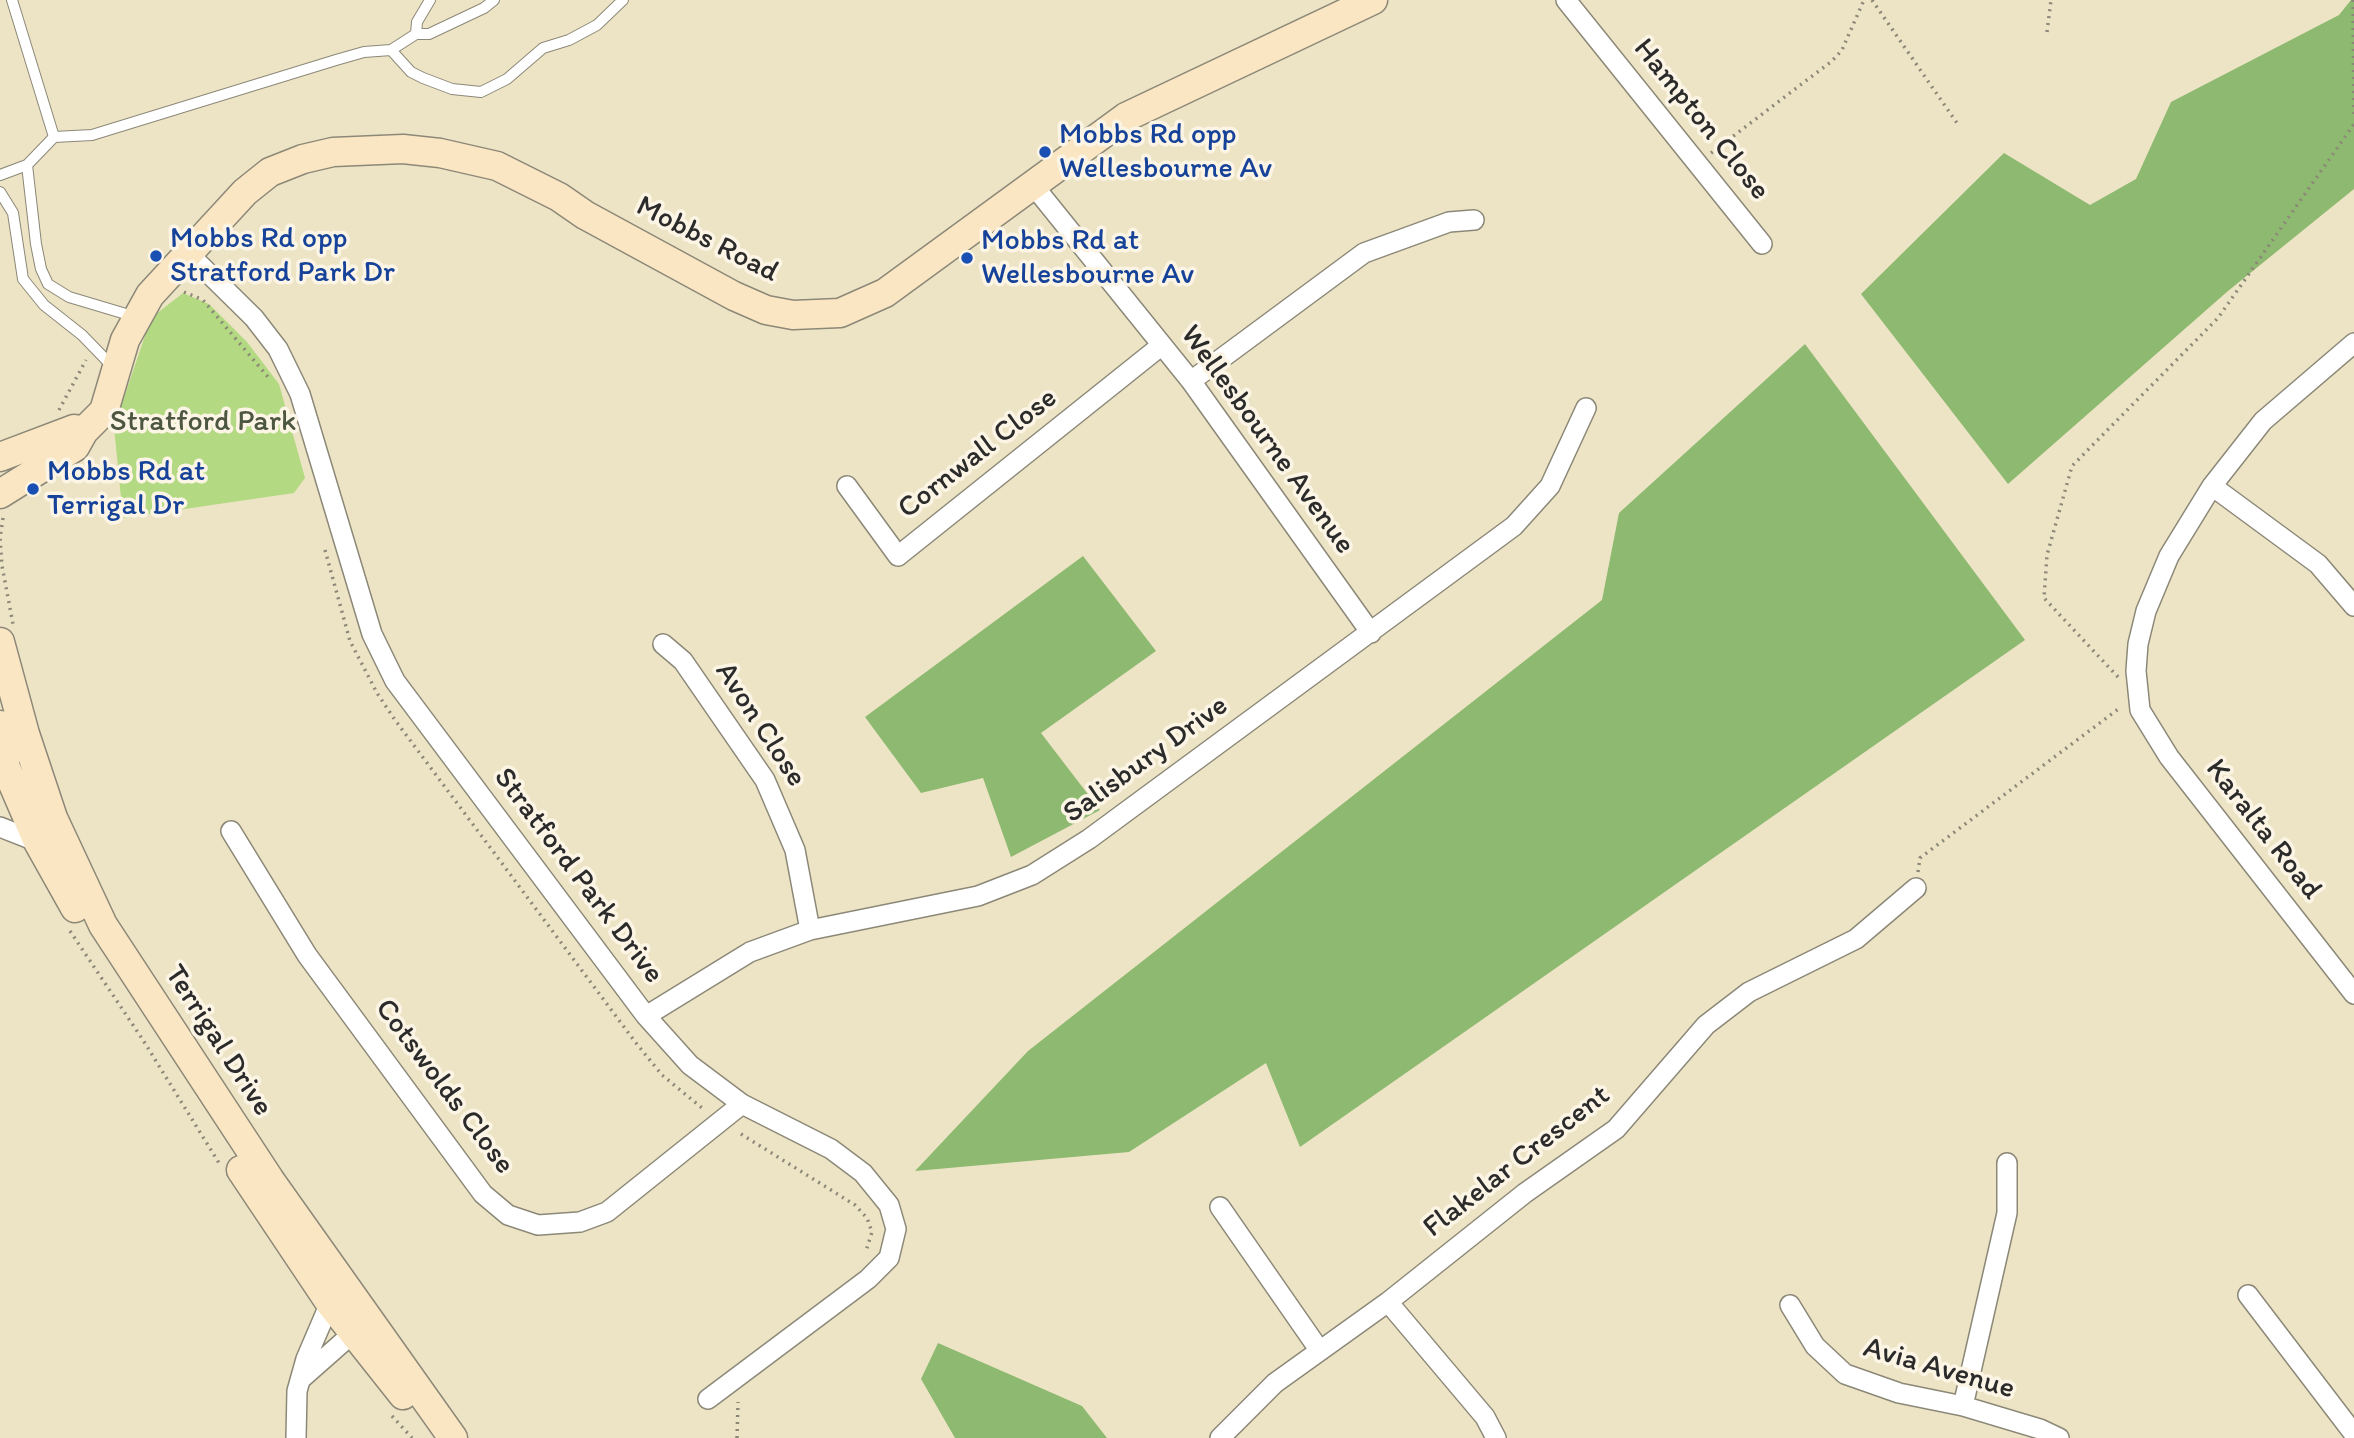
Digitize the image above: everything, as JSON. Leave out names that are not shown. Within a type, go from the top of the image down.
[{"type":"main road","name":"Mobbs Road","points":[[0,494],[75,447],[84,431],[104,411],[136,317],[150,295],[245,192],[270,172],[303,159],[333,152],[371,149],[427,152],[467,158],[518,175],[619,234],[766,310],[818,316],[851,310],[885,293],[1110,127],[1144,107],[1373,0]]},
{"type":"main road","points":[[0,457],[74,429],[84,431]]},
{"type":"main road","name":"Terrigal Drive","points":[[0,642],[25,734],[54,818],[103,925],[237,1132],[340,1299]]},
{"type":"main road","name":"Terrigal Drive","points":[[0,724],[6,742],[3,759],[38,842],[79,915],[268,1213],[453,1438]]},
{"type":"main road","points":[[340,1299],[352,1334],[439,1438]]},
{"type":"street","name":"Hampton Close","points":[[1566,0],[1762,244]]},
{"type":"street","name":"Wellesbourne Avenue","points":[[1033,185],[1191,382],[1371,634]]},
{"type":"street","points":[[1191,382],[1364,253],[1449,222],[1474,220]]},
{"type":"street","name":"Stratford Park Drive","points":[[189,254],[254,318],[278,349],[300,394],[372,634],[395,681],[646,1016],[690,1065],[742,1104],[831,1149],[875,1185],[889,1205],[895,1229],[890,1258],[875,1273],[708,1399]]},
{"type":"street","points":[[2136,696],[2138,644],[2146,611],[2169,556],[2212,486],[2263,421],[2354,343]]},
{"type":"street","name":"Cornwall Close","points":[[847,486],[898,556],[1162,345]]},
{"type":"street","name":"Salisbury Drive","points":[[646,1016],[750,952],[810,930],[978,896],[1032,875],[1089,839],[1371,634],[1514,526],[1550,486],[1586,408]]},
{"type":"street","points":[[2212,486],[2318,564],[2354,606]]},
{"type":"street","name":"Avon Close","points":[[663,644],[683,662],[765,780],[794,850],[810,930]]},
{"type":"street","name":"Karalta Road","points":[[2136,696],[2149,727],[2169,757],[2354,994]]},
{"type":"street","points":[[0,827],[38,842]]},
{"type":"street","name":"Cotswolds Close","points":[[231,831],[307,955],[483,1194],[508,1215],[538,1225],[580,1222],[607,1212],[742,1104]]},
{"type":"street","name":"Flakelar Crescent","points":[[1220,1438],[1275,1383],[1388,1302],[1525,1193],[1616,1129],[1706,1025],[1749,992],[1856,939],[1916,888]]},
{"type":"street","points":[[1963,1406],[2007,1213],[2007,1163]]},
{"type":"street","points":[[1220,1207],[1320,1351]]},
{"type":"street","points":[[2248,1296],[2354,1434]]},
{"type":"street","points":[[296,1438],[295,1399],[306,1359],[340,1299]]},
{"type":"street","points":[[1388,1302],[1485,1417],[1496,1438]]},
{"type":"street","name":"Avia Avenue","points":[[1790,1306],[1815,1346],[1845,1374],[1899,1393],[1963,1406],[2040,1429],[2059,1438]]},
{"type":"street","points":[[301,1379],[352,1334]]},
{"type":"lane","points":[[12,0],[54,137]]},
{"type":"lane","points":[[416,34],[417,22],[430,0]]},
{"type":"lane","points":[[0,175],[27,165],[54,137],[92,135],[345,57],[391,50],[416,34],[429,34],[484,8],[494,0]]},
{"type":"lane","points":[[391,50],[411,72],[423,78],[452,89],[481,92],[507,79],[543,48],[569,40],[597,25],[622,0]]},
{"type":"lane","points":[[27,165],[36,244],[41,270],[48,284],[69,298],[136,317]]},
{"type":"lane","points":[[0,192],[13,213],[23,279],[44,304],[82,335],[116,372]]},
{"type":"path","points":[[1697,163],[1832,61],[1842,50],[1864,0]]},
{"type":"path","points":[[1872,0],[1959,126]]},
{"type":"path","points":[[2047,32],[2050,0]]},
{"type":"path","points":[[2353,0],[2354,118]]},
{"type":"path","points":[[1916,888],[1920,858],[2136,696],[2043,598],[2047,555],[2072,466],[2218,318],[2354,124]]},
{"type":"path","points":[[55,416],[86,360]]},
{"type":"path","points":[[69,930],[143,1040],[225,1174]]},
{"type":"path","points":[[741,1134],[855,1205],[867,1218],[872,1232],[869,1247],[859,1260],[875,1273]]},
{"type":"path","points":[[737,1438],[739,1396],[746,1370]]},
{"type":"green space","points":[[2351,0],[2354,0],[2354,189],[2228,291],[2008,484],[1861,294],[2004,153],[2090,205],[2136,179],[2171,102],[2339,15]]},
{"type":"green space","name":"Stratford Park","points":[[183,293],[209,304],[247,342],[279,384],[305,478],[294,493],[123,518],[114,427],[151,318]]},
{"type":"green space","points":[[1805,344],[2025,640],[1300,1147],[1266,1063],[1129,1152],[915,1171],[1028,1051],[1602,600],[1619,513]]},
{"type":"green space","points":[[1083,556],[1156,651],[1041,733],[1100,810],[1011,857],[983,778],[921,793],[865,717]]},
{"type":"green space","points":[[938,1343],[1082,1406],[1107,1438],[955,1438],[921,1379]]},
{"type":"place","name":"Mobbs Rd opp Wellesbourne Av","points":[[1045,152]]},
{"type":"place","name":"Mobbs Rd opp Stratford Park Dr","points":[[156,256]]},
{"type":"place","name":"Mobbs Rd at Wellesbourne Av","points":[[967,258]]},
{"type":"place","name":"Mobbs Rd at Terrigal Dr","points":[[33,489]]}]
